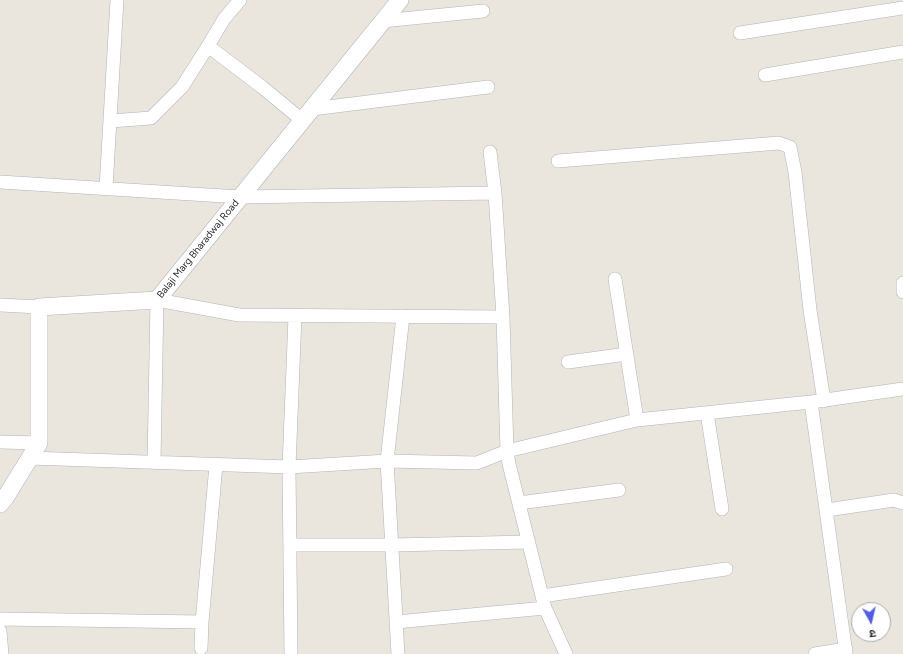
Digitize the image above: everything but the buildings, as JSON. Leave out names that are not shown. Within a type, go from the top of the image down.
[{"type":"street","points":[[106,188],[117,0]]},
{"type":"street","points":[[110,121],[151,118],[182,87],[224,19],[240,0]]},
{"type":"street","name":"Balaji Marg Bharadwaj Road","points":[[39,307],[157,300],[400,0]]},
{"type":"street","points":[[740,33],[903,8]]},
{"type":"street","points":[[382,21],[483,11]]},
{"type":"street","points":[[208,46],[262,87],[307,115],[488,87]]},
{"type":"street","points":[[765,75],[903,52]]},
{"type":"street","points":[[558,161],[779,143],[790,147],[795,172],[810,310],[827,510],[846,652],[815,654]]},
{"type":"street","points":[[490,152],[495,193],[503,317],[507,451],[528,542],[544,602],[566,654]]},
{"type":"street","points":[[0,182],[240,197],[495,193]]},
{"type":"street","points":[[615,279],[637,420]]},
{"type":"street","points":[[903,283],[903,292]]},
{"type":"street","points":[[154,462],[157,300],[240,315],[503,317]]},
{"type":"street","points":[[0,305],[39,307],[35,450],[0,504]]},
{"type":"street","points":[[291,654],[289,466],[295,316]]},
{"type":"street","points":[[398,654],[387,461],[403,316]]},
{"type":"street","points":[[568,362],[627,354]]},
{"type":"street","points":[[0,442],[35,450],[154,462],[216,465],[289,466],[387,461],[477,463],[507,451],[637,420],[817,401],[903,389]]},
{"type":"street","points":[[707,413],[722,509]]},
{"type":"street","points":[[201,648],[216,465]]},
{"type":"street","points":[[519,504],[620,490]]},
{"type":"street","points":[[827,510],[894,500],[903,503]]},
{"type":"street","points":[[290,545],[392,545],[528,542]]},
{"type":"street","points":[[396,622],[544,602],[726,569]]},
{"type":"street","points":[[0,619],[202,622]]},
{"type":"street","points":[[0,631],[2,654]]}]
